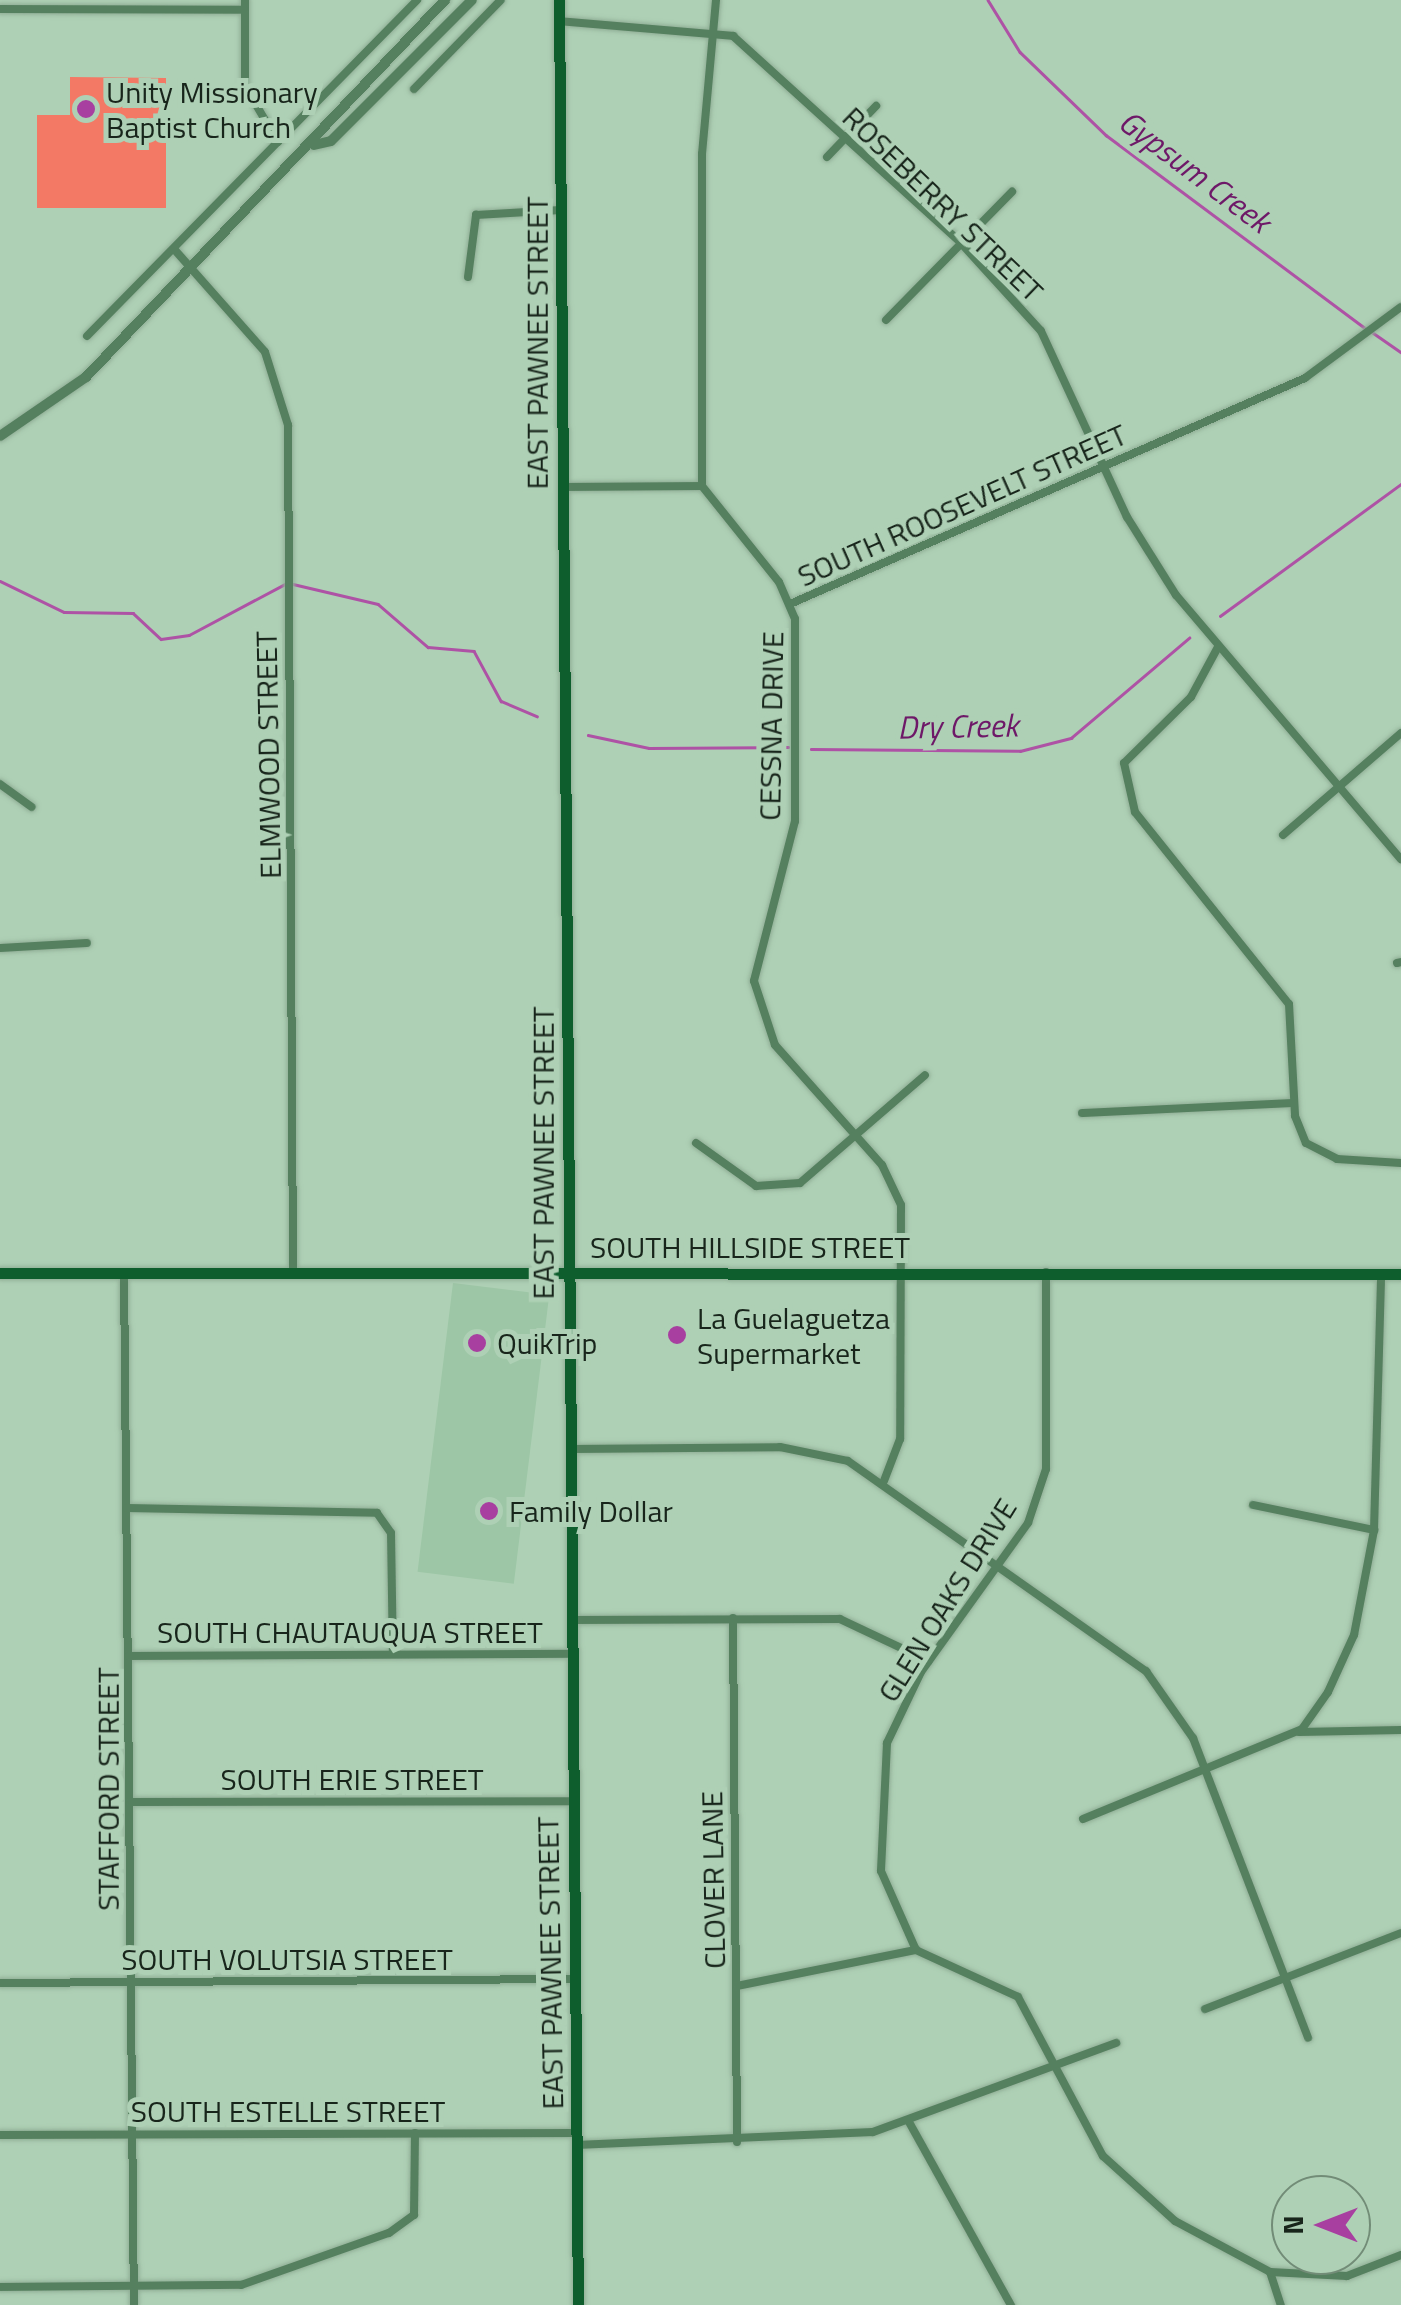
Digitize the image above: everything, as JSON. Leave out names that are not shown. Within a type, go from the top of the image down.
[{"type":"main road","name":"EAST PAWNEE STREET","points":[[559,0],[578,2305]]},
{"type":"main road","name":"SOUTH HILLSIDE STREET","points":[[0,1272],[1401,1274]]},
{"type":"street","points":[[87,336],[417,0]]},
{"type":"street","points":[[0,436],[86,376],[314,145],[445,0]]},
{"type":"street","points":[[314,145],[331,141],[472,0]]},
{"type":"street","points":[[414,89],[501,0]]},
{"type":"street","points":[[564,488],[702,486],[702,154],[716,0]]},
{"type":"street","points":[[0,8],[245,5],[246,86],[278,142]]},
{"type":"street","name":"ROSEBERRY STREET","points":[[559,21],[712,29],[733,36],[960,242],[1041,330],[1127,517],[1218,648],[1401,860]]},
{"type":"street","points":[[826,157],[876,106]]},
{"type":"street","points":[[886,320],[1012,192]]},
{"type":"street","points":[[468,277],[476,215],[562,210]]},
{"type":"street","name":"ELMWOOD STREET","points":[[174,249],[244,321],[281,389],[289,564],[293,1272]]},
{"type":"street","name":"SOUTH ROOSEVELT STREET","points":[[702,486],[790,604],[1305,378],[1401,307]]},
{"type":"street","name":"CESSNA DRIVE","points":[[790,604],[797,804],[754,980],[775,1045],[857,1136],[901,1205],[900,1440],[884,1481]]},
{"type":"street","points":[[1218,648],[1179,711],[1135,744],[1126,783],[1152,838],[1289,1004],[1294,1103],[1301,1133],[1318,1151],[1401,1163]]},
{"type":"street","points":[[1283,836],[1401,733]]},
{"type":"street","points":[[0,784],[32,807]]},
{"type":"street","points":[[0,948],[87,944]]},
{"type":"street","points":[[696,1144],[728,1174],[780,1188],[820,1171],[925,1075]]},
{"type":"street","points":[[1082,1113],[1294,1103]]},
{"type":"street","name":"STAFFORD STREET","points":[[124,1272],[134,2305]]},
{"type":"street","name":"GLEN OAKS DRIVE","points":[[916,1950],[881,1872],[877,1816],[887,1743],[929,1661],[1002,1564],[1046,1468],[1046,1272]]},
{"type":"street","points":[[1082,1819],[1206,1773],[1295,1733],[1318,1710],[1354,1635],[1374,1530],[1381,1274]]},
{"type":"street","points":[[571,1449],[780,1447],[833,1456],[884,1481],[1146,1671],[1206,1773],[1308,2038]]},
{"type":"street","points":[[1253,1505],[1374,1530]]},
{"type":"street","points":[[128,1508],[377,1513],[392,1534],[392,1654]]},
{"type":"street","points":[[572,1620],[733,1618],[857,1623],[929,1661]]},
{"type":"street","name":"CLOVER LANE","points":[[733,1618],[737,2142]]},
{"type":"street","name":"SOUTH CHAUTAUQUA STREET","points":[[129,1656],[572,1654]]},
{"type":"street","points":[[1295,1733],[1401,1730]]},
{"type":"street","name":"SOUTH ERIE STREET","points":[[130,1802],[573,1801]]},
{"type":"street","points":[[1205,2009],[1401,1933]]},
{"type":"street","points":[[737,1986],[916,1950],[1018,1997],[1102,2156],[1137,2192],[1270,2272],[1347,2276],[1401,2255]]},
{"type":"street","name":"SOUTH VOLUTSIA STREET","points":[[0,1983],[574,1979]]},
{"type":"street","name":"SOUTH ESTELLE STREET","points":[[0,2135],[416,2133],[737,2142],[909,2122],[1116,2042]]},
{"type":"street","points":[[909,2122],[1011,2305]]},
{"type":"street","points":[[0,2288],[242,2285],[400,2227],[414,2215],[416,2133]]},
{"type":"street","points":[[1270,2272],[1281,2305]]},
{"type":"shaded area","points":[[70,77],[166,78],[166,208],[37,208],[37,115],[70,115]]},
{"type":"shaded area","points":[[453,1283],[549,1295],[514,1584],[418,1572]]},
{"type":"waterway","name":"Gypsum Creek","points":[[988,0],[1020,52],[1106,135],[1365,328]]},
{"type":"waterway","name":"Gypsum Creek","points":[[1372,332],[1401,352]]},
{"type":"waterway","name":"Dry Creek","points":[[1220,616],[1401,484]]},
{"type":"waterway","name":"Dry Creek","points":[[0,581],[64,612],[133,613],[161,639],[189,635],[285,584]]},
{"type":"waterway","name":"Dry Creek","points":[[293,584],[378,604],[428,647],[474,651],[501,701],[537,716]]},
{"type":"waterway","name":"Dry Creek","points":[[811,749],[1020,751],[1071,738],[1189,638]]},
{"type":"waterway","name":"Dry Creek","points":[[588,735],[649,748],[788,747]]},
{"type":"place","name":"Unity Missionary Baptist Church","points":[[86,109]]},
{"type":"place","name":"La Guelaguetza Supermarket","points":[[677,1335]]},
{"type":"place","name":"QuikTrip","points":[[477,1343]]},
{"type":"place","name":"Family Dollar","points":[[489,1511]]}]
